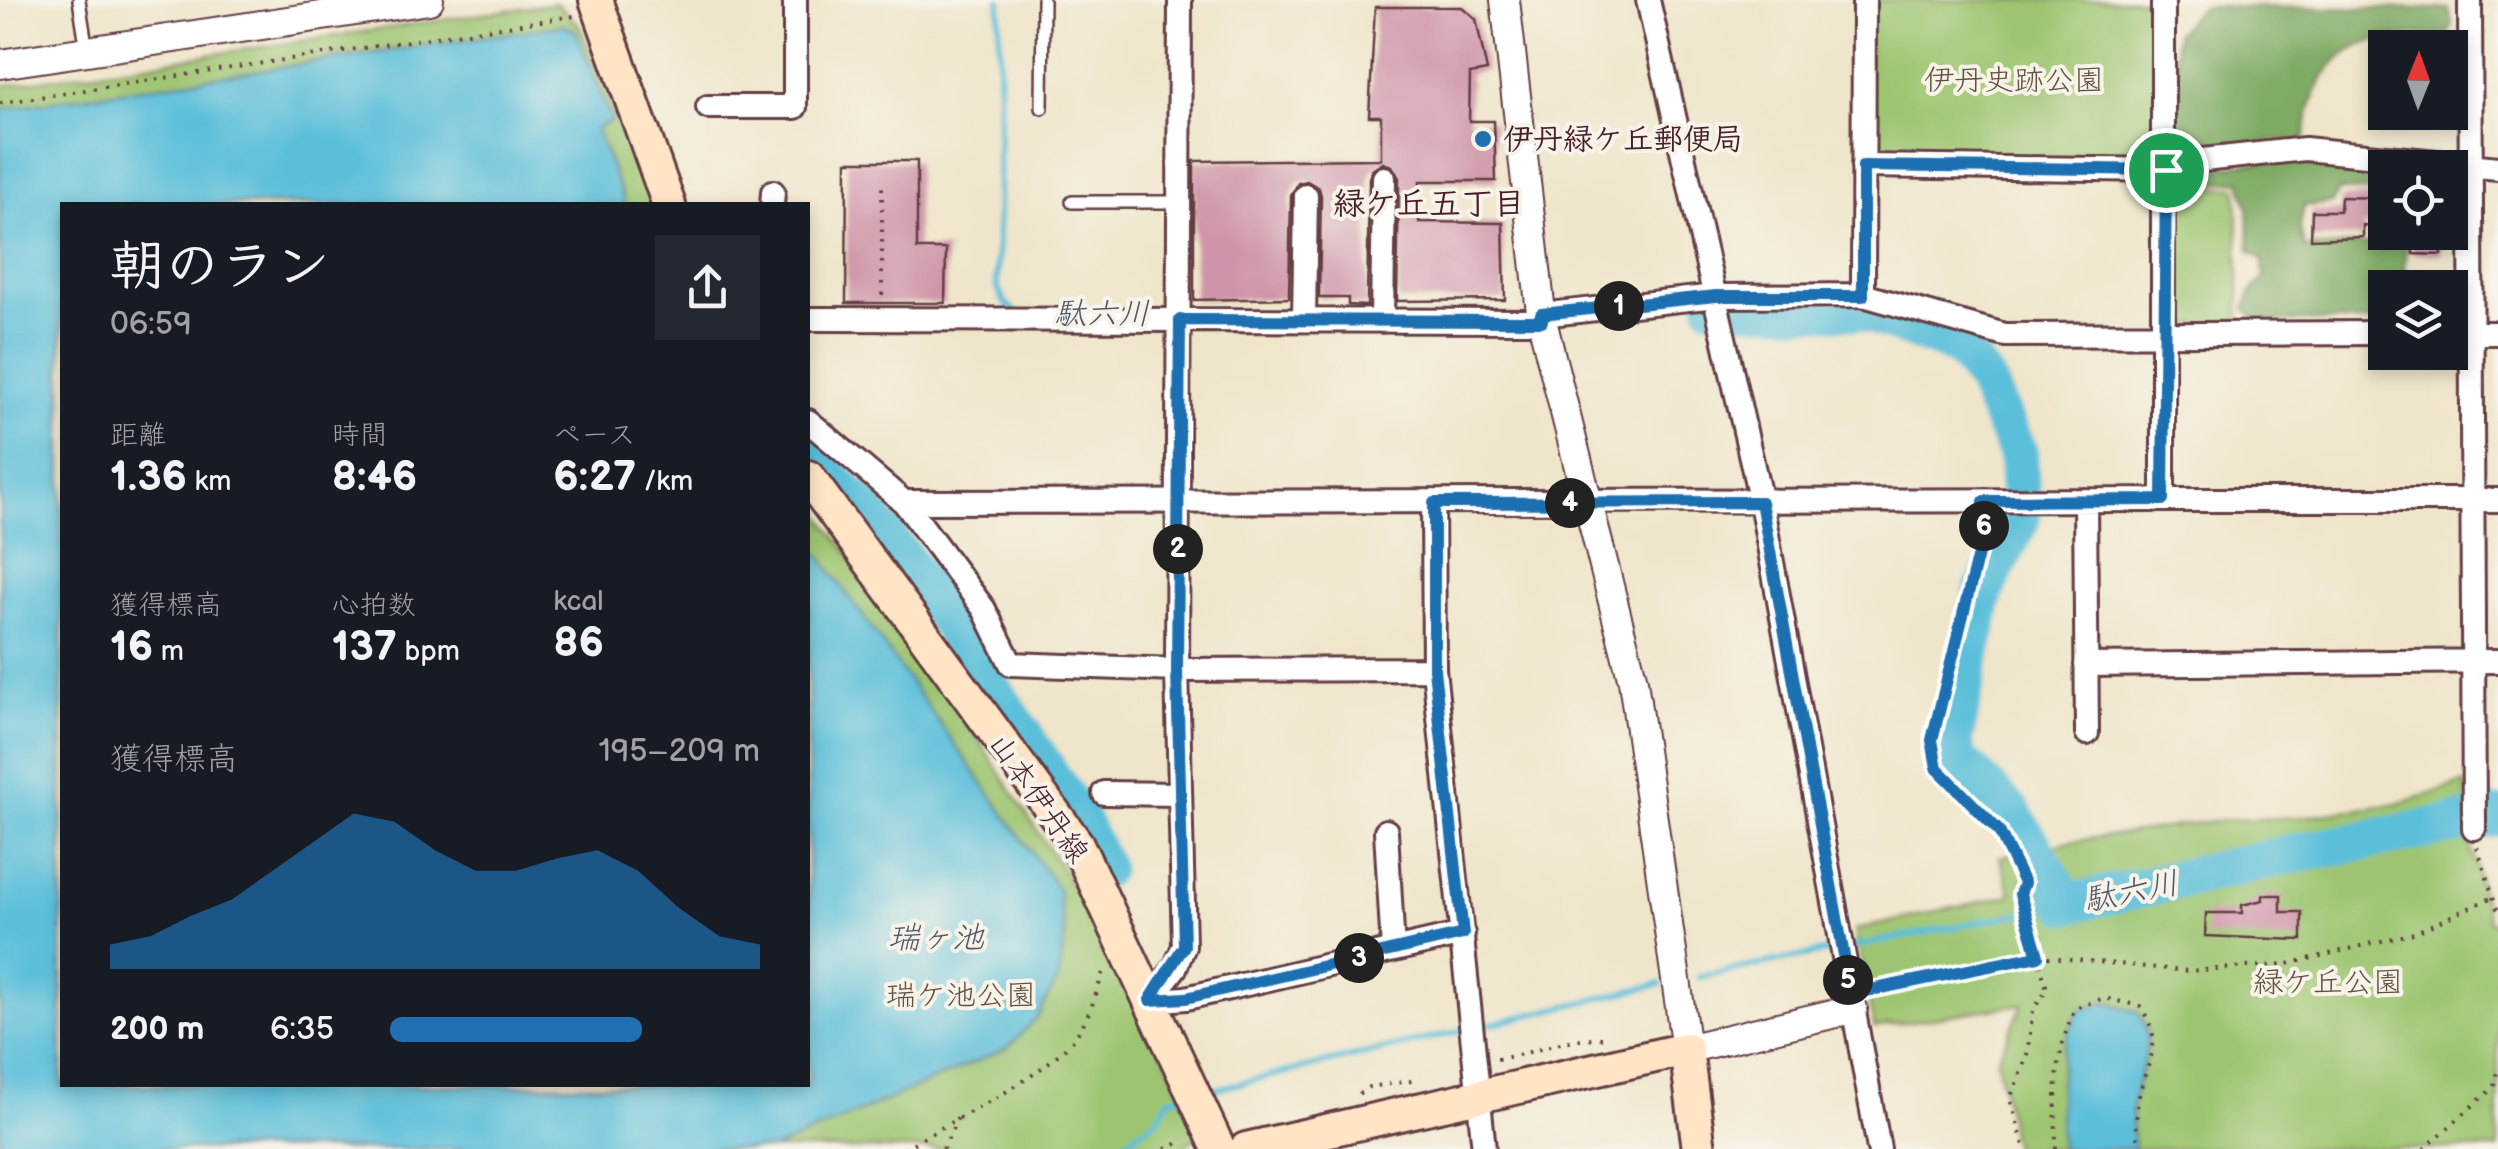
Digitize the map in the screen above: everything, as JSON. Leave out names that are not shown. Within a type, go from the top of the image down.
[{"type":"main road","points":[[597,6],[668,202]]},
{"type":"main road","name":"山本伊丹線","points":[[810,480],[1077,844],[1220,1149]]},
{"type":"main road","points":[[1246,1149],[1686,1048],[1699,1149]]},
{"type":"street","points":[[0,64],[429,0]]},
{"type":"street","points":[[708,107],[795,107],[795,0]]},
{"type":"street","points":[[1150,1000],[1184,946],[1177,670],[1180,0]]},
{"type":"street","points":[[1506,0],[1541,318],[1633,681],[1686,1048],[1852,1002]]},
{"type":"street","points":[[1648,0],[1761,502],[1879,1149]]},
{"type":"street","points":[[1863,296],[1864,0]]},
{"type":"street","points":[[2163,0],[2163,500]]},
{"type":"street","points":[[2463,270],[2470,167],[2470,0]]},
{"type":"street","points":[[1863,166],[2166,167],[2304,148],[2498,168]]},
{"type":"street","points":[[1382,314],[1384,178]]},
{"type":"street","points":[[1304,320],[1306,196]]},
{"type":"street","points":[[810,320],[1180,315],[1304,320],[1382,314],[1541,318],[1716,296],[1863,296],[2005,335],[2368,334]]},
{"type":"street","points":[[2468,333],[2498,332]]},
{"type":"street","points":[[2461,370],[2470,500],[2474,826]]},
{"type":"street","points":[[810,423],[904,502],[984,609],[1011,664],[1177,670],[1434,669]]},
{"type":"street","points":[[2085,500],[2087,733]]},
{"type":"street","points":[[904,502],[2498,500]]},
{"type":"street","points":[[1434,503],[1434,669],[1484,1149]]},
{"type":"street","points":[[2086,665],[2498,661]]},
{"type":"street","points":[[1104,793],[1180,794]]},
{"type":"street","points":[[1386,831],[1394,950]]},
{"type":"street","points":[[1150,1000],[1186,998],[1463,934]]},
{"type":"lane","points":[[79,0],[87,51]]},
{"type":"lane","points":[[1042,108],[1043,0]]},
{"type":"lane","points":[[1072,202],[1180,202]]},
{"type":"path","points":[[0,103],[597,6]]},
{"type":"path","points":[[882,185],[882,309]]},
{"type":"path","points":[[1984,501],[1984,530],[1932,740],[1937,768],[1999,831],[2024,883],[2020,894],[2047,989],[2032,1010],[2026,1056],[2010,1099],[2025,1149]]},
{"type":"path","points":[[2474,826],[2498,912]]},
{"type":"path","points":[[1852,1002],[2038,956],[2188,972],[2288,964],[2414,933],[2493,897]]},
{"type":"path","points":[[904,1149],[1032,1074],[1071,1043],[1096,995],[1114,925]]},
{"type":"path","points":[[2056,1149],[2054,1080],[2062,1037],[2075,1008],[2104,998],[2140,1006],[2152,1024],[2151,1064],[2136,1107],[2138,1149]]},
{"type":"path","points":[[2424,1149],[2494,1087],[2498,1066]]},
{"type":"path","points":[[943,1149],[958,1116]]},
{"type":"green space","name":"伊丹史跡公園","points":[[1869,0],[2151,0],[2159,7],[2159,163],[1876,159],[1868,153]]},
{"type":"green space","name":"瑞ヶ池","points":[[556,3],[580,26],[652,202],[60,202],[60,1087],[810,1087],[810,501],[956,704],[1090,913],[1132,985],[1201,1134],[1181,1149],[0,1149],[0,86]]},
{"type":"green space","points":[[2201,7],[2449,9],[2452,23],[2449,30],[2368,30],[2368,43],[2348,52],[2319,84],[2304,141],[2279,140],[2174,155],[2176,33]]},
{"type":"green space","points":[[2324,157],[2368,164],[2368,191],[2339,190],[2332,203],[2304,206],[2300,227],[2304,248],[2368,244],[2368,250],[2406,250],[2404,270],[2368,270],[2368,321],[2257,321],[2245,308],[2252,291],[2264,278],[2263,259],[2250,251],[2248,207],[2241,181],[2211,183],[2195,174],[2239,164]]},
{"type":"green space","points":[[2178,174],[2190,174],[2201,187],[2237,188],[2240,324],[2177,325]]},
{"type":"green space","name":"緑ケ丘公園","points":[[2466,783],[2467,830],[2488,921],[2498,925],[2498,1149],[2014,1149],[1997,1060],[2023,1004],[1874,1027],[1855,930],[2011,895],[2000,857],[2067,842],[2213,821],[2299,817],[2397,804]]},
{"type":"water","name":"瑞ヶ池","points":[[563,25],[576,31],[612,121],[596,129],[625,202],[60,202],[60,1087],[810,1087],[810,542],[1058,889],[1065,937],[1058,979],[1037,1017],[1008,1048],[774,1149],[0,1149],[0,109]]},
{"type":"water","points":[[2107,1002],[2139,1013],[2145,1025],[2147,1049],[2132,1108],[2134,1149],[2060,1149],[2060,1076],[2066,1040],[2081,1009]]},
{"type":"building","points":[[1375,7],[1462,7],[1476,19],[1487,71],[1470,74],[1469,121],[1494,121],[1496,181],[1420,181],[1419,222],[1503,223],[1505,300],[1397,301],[1399,178],[1392,166],[1383,163],[1372,170],[1369,178],[1367,306],[1348,305],[1348,298],[1319,298],[1321,196],[1319,188],[1307,181],[1298,183],[1291,196],[1289,298],[1194,300],[1194,161],[1381,159],[1381,116],[1369,116]]},
{"type":"building","points":[[847,161],[917,161],[917,249],[946,249],[945,303],[846,303]]},
{"type":"building","points":[[2341,197],[2368,198],[2368,225],[2363,225],[2363,237],[2311,239],[2312,211],[2340,211]]},
{"type":"building","points":[[2413,250],[2442,250],[2442,255],[2413,254]]},
{"type":"building","points":[[2263,895],[2281,895],[2281,912],[2302,912],[2302,940],[2205,936],[2206,913],[2242,913],[2242,905],[2263,900]]},
{"type":"waterway","points":[[1000,1],[997,286],[1005,303],[1016,312]]},
{"type":"waterway","name":"駄六川","points":[[1714,304],[1863,311],[1960,347],[1985,381],[2018,454],[2021,517],[1984,591],[1953,740],[1957,759],[2011,812],[2068,904],[2287,855],[2498,816]]},
{"type":"waterway","name":"駄六川","points":[[810,457],[871,516],[918,577],[1076,814],[1103,868]]},
{"type":"waterway","points":[[1847,948],[2068,904]]},
{"type":"waterway","points":[[1699,977],[1835,950]]},
{"type":"waterway","points":[[1203,1092],[1660,984]]},
{"type":"waterway","points":[[1115,1149],[1158,1119],[1169,1098],[1181,1096]]},
{"type":"place","name":"伊丹緑ケ丘郵便局","points":[[1483,139]]},
{"type":"district","name":"緑ケ丘五丁目","points":[[1429,203]]},
{"type":"route","points":[[1863,166],[2166,170],[2163,500],[1984,501],[1984,530],[1968,581],[1932,740],[1937,768],[1999,831],[2024,883],[2020,894],[2038,956],[1851,994],[1761,502],[1434,503],[1434,669],[1463,934],[1186,998],[1150,1000],[1174,968],[1184,946],[1177,670],[1180,320],[1542,321],[1541,314],[1716,296],[1863,296],[1863,166]]},
{"type":"park label","name":"瑞ケ池公園","points":[[961,995]]}]
